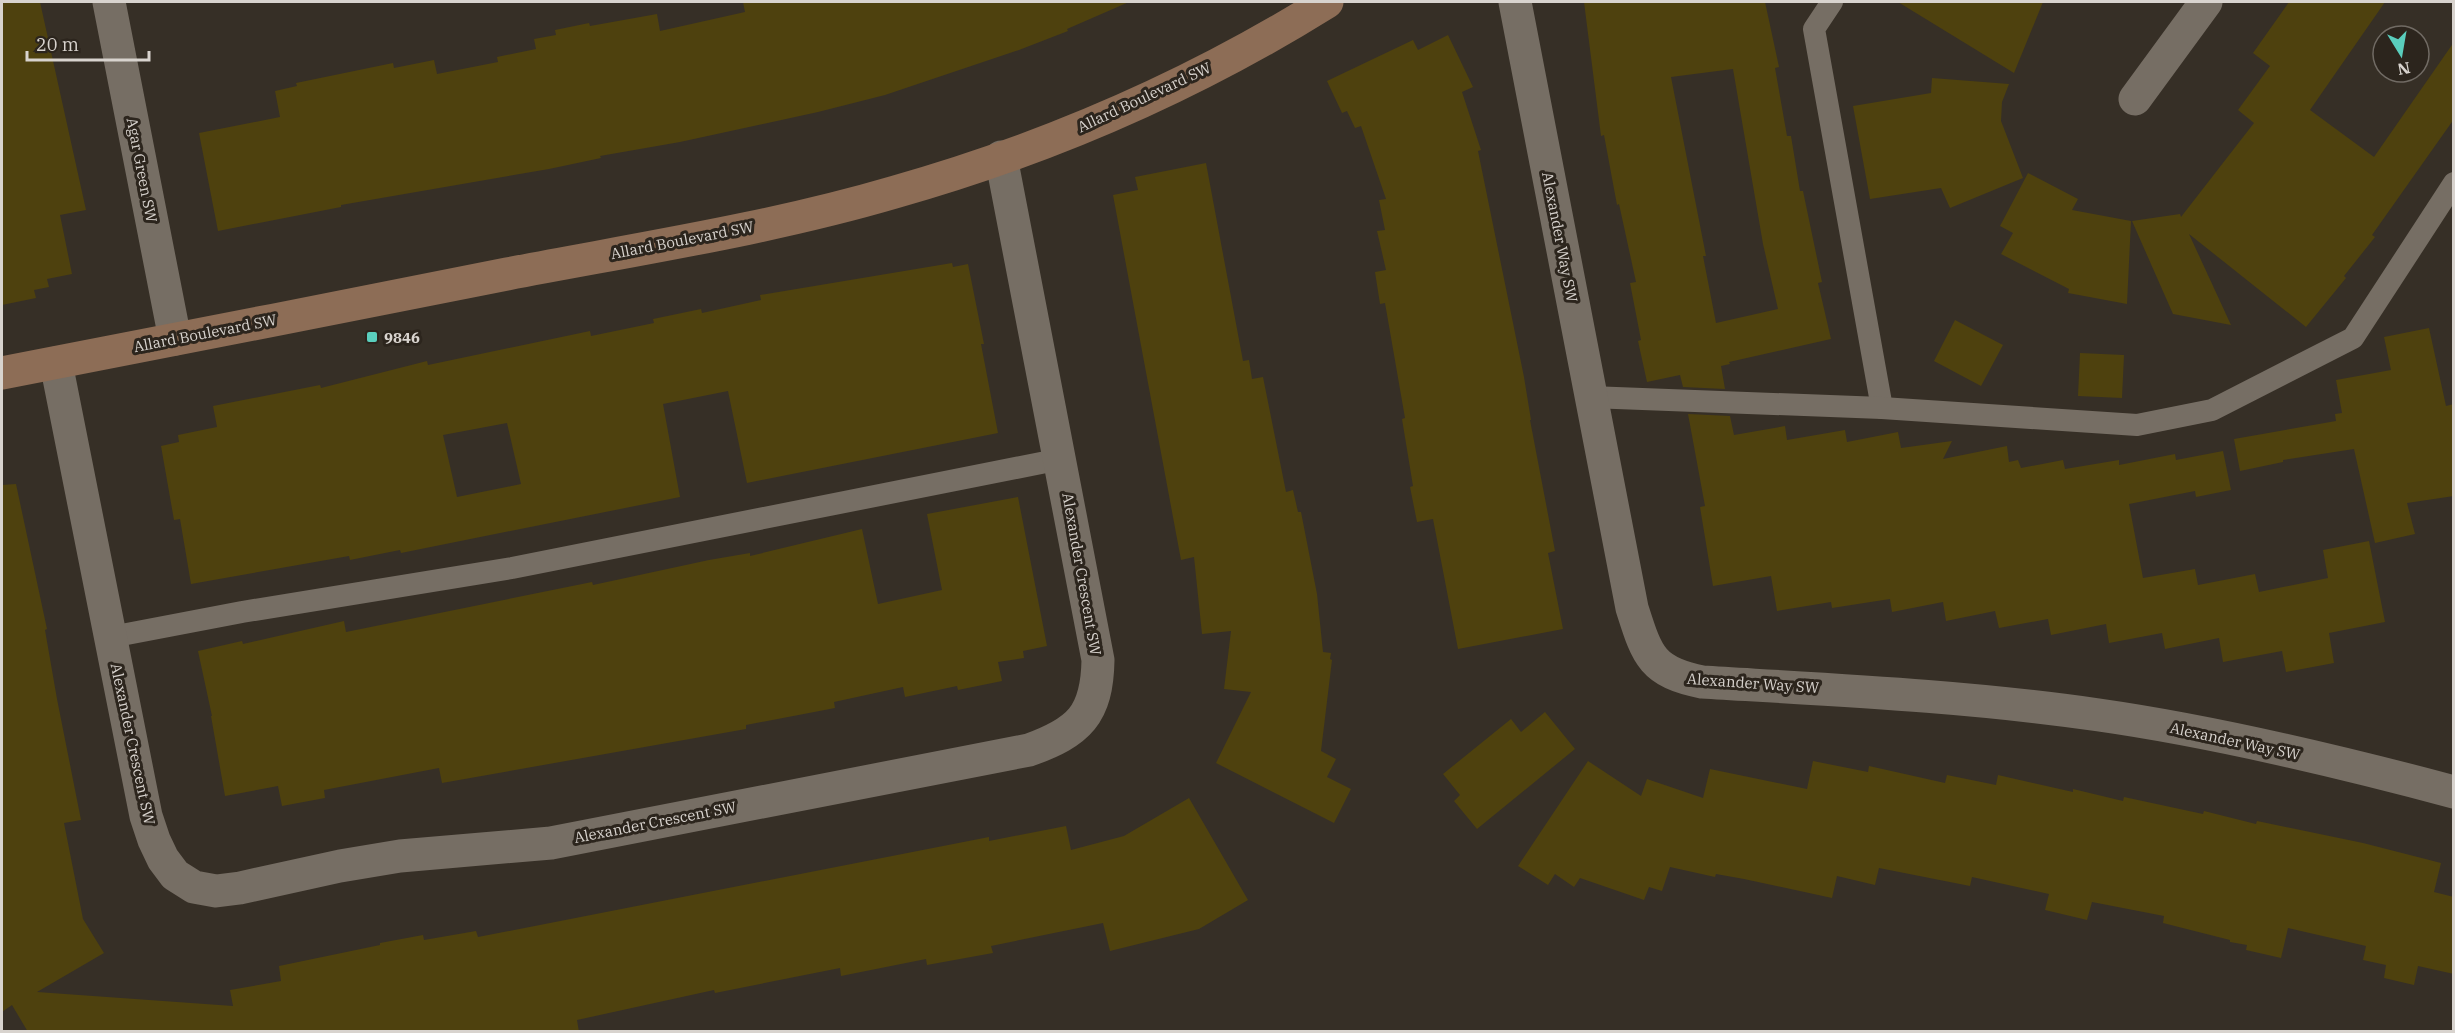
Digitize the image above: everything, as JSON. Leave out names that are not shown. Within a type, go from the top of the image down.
[{"type":"street","name":"Agar Green SW","points":[[109,2],[175,339]]},
{"type":"street","name":"Allard Boulevard SW","points":[[2,374],[750,227],[896,192],[1095,122],[1232,56],[1328,2]]},
{"type":"street","name":"Alexander Way SW","points":[[1515,2],[1632,608],[1649,653],[1659,667],[1679,677],[1702,682],[1899,693],[2101,715],[2222,736],[2453,788]]},
{"type":"street","points":[[2135,99],[2206,2]]},
{"type":"street","name":"Alexander Crescent SW","points":[[56,363],[146,816],[163,859],[175,875],[194,887],[216,891],[400,856],[552,843],[1029,750],[1053,741],[1076,728],[1091,708],[1098,683],[1098,660],[1061,459],[1000,157]]},
{"type":"lane","points":[[1832,2],[1814,29],[1882,408]]},
{"type":"lane","points":[[1590,397],[1882,408],[2137,424],[2212,410],[2352,338],[2452,187]]},
{"type":"lane","points":[[111,637],[242,612],[512,567],[1061,459]]},
{"type":"building","points":[[2,2],[40,2],[86,210],[60,215],[72,274],[47,279],[49,287],[34,290],[36,298],[2,305]]},
{"type":"building","points":[[743,2],[1129,2],[1067,29],[1068,31],[1019,50],[885,95],[818,112],[680,142],[600,156],[601,158],[549,169],[341,205],[341,207],[218,231],[199,133],[280,117],[275,91],[297,86],[296,83],[393,63],[394,68],[434,60],[437,74],[498,62],[497,57],[536,49],[534,39],[556,35],[555,30],[657,14],[660,31],[745,12]]},
{"type":"building","points":[[1584,2],[1765,2],[1779,67],[1775,68],[1787,136],[1791,136],[1800,191],[1803,191],[1822,282],[1818,283],[1831,339],[1729,362],[1730,364],[1721,366],[1725,389],[1683,387],[1680,375],[1647,382],[1638,341],[1641,340],[1630,283],[1636,282],[1619,204],[1617,205],[1604,135],[1601,136]],"holes":[[[1733,69],[1763,244],[1778,309],[1716,323],[1703,256],[1706,256],[1671,77]]]},
{"type":"building","points":[[1898,2],[2043,2],[2014,73]]},
{"type":"building","points":[[2289,2],[2385,2],[2310,110],[2374,157],[2425,84],[2431,84],[2431,75],[2454,42],[2454,119],[2372,235],[2375,237],[2344,276],[2346,278],[2306,327],[2189,234],[2231,325],[2173,314],[2132,221],[2180,214],[2181,217],[2254,123],[2238,110],[2270,66],[2253,53]]},
{"type":"building","points":[[1448,35],[1473,87],[1462,92],[1481,150],[1478,151],[1524,377],[1555,551],[1548,553],[1563,629],[1458,649],[1433,519],[1417,522],[1410,487],[1413,486],[1402,419],[1405,418],[1385,303],[1380,304],[1375,272],[1386,270],[1377,231],[1385,230],[1379,200],[1386,199],[1361,126],[1355,128],[1347,111],[1342,113],[1327,81],[1413,40],[1418,50]]},
{"type":"building","points":[[1932,78],[2009,84],[2002,102],[2001,121],[2023,178],[1950,208],[1941,188],[1870,199],[1853,106],[1931,93]]},
{"type":"building","points":[[1206,163],[1243,361],[1249,360],[1252,379],[1263,377],[1286,492],[1293,490],[1298,512],[1301,512],[1317,594],[1323,652],[1331,653],[1321,751],[1336,759],[1327,777],[1351,789],[1334,823],[1216,763],[1251,692],[1224,689],[1231,631],[1202,634],[1194,557],[1181,560],[1113,195],[1138,190],[1135,177]]},
{"type":"building","points":[[2028,173],[2078,199],[2072,210],[2131,221],[2127,304],[2068,293],[2069,289],[2001,254],[2013,233],[2000,226]]},
{"type":"building","points":[[952,263],[953,267],[968,264],[998,433],[747,483],[728,391],[663,404],[680,497],[401,553],[400,550],[350,560],[349,556],[191,584],[180,519],[174,520],[161,446],[179,442],[178,435],[217,427],[213,406],[320,385],[321,388],[427,361],[428,365],[590,331],[591,336],[654,323],[653,319],[701,309],[702,313],[761,300],[760,295]],"holes":[[[507,423],[521,484],[457,497],[443,435]]]},
{"type":"building","points":[[1955,320],[2003,345],[1981,386],[1934,361]]},
{"type":"building","points":[[2429,328],[2446,406],[2454,404],[2454,496],[2407,503],[2415,534],[2375,543],[2354,449],[2283,460],[2283,462],[2240,471],[2234,439],[2336,421],[2335,414],[2342,413],[2336,380],[2391,370],[2384,337]]},
{"type":"building","points":[[2080,353],[2124,355],[2122,398],[2078,396]]},
{"type":"building","points":[[1688,414],[1730,416],[1734,435],[1785,426],[1787,440],[1845,430],[1847,442],[1898,432],[1901,448],[1952,441],[1943,459],[2007,446],[2009,462],[2018,460],[2021,468],[2063,460],[2065,469],[2119,460],[2119,465],[2175,454],[2176,460],[2223,451],[2231,490],[2196,497],[2195,491],[2129,504],[2143,578],[2195,569],[2198,585],[2255,574],[2259,592],[2328,578],[2323,550],[2369,541],[2385,622],[2329,633],[2334,663],[2286,672],[2282,651],[2223,662],[2219,638],[2165,649],[2162,633],[2109,643],[2106,624],[2051,635],[2048,619],[1999,628],[1995,611],[1946,621],[1943,602],[1892,612],[1890,599],[1832,608],[1831,602],[1777,611],[1771,576],[1713,586],[1700,507],[1705,506]]},
{"type":"building","points":[[16,484],[47,629],[45,630],[57,699],[81,820],[64,823],[83,919],[104,953],[37,992],[233,1006],[230,990],[281,981],[279,966],[380,945],[380,943],[423,935],[424,940],[476,931],[478,937],[989,837],[989,841],[1066,826],[1071,850],[1124,836],[1189,798],[1248,900],[1199,929],[1110,951],[1103,923],[991,946],[993,953],[927,965],[926,959],[841,976],[840,968],[715,993],[714,990],[577,1020],[579,1032],[28,1032],[12,1005],[2,1012],[2,485]]},
{"type":"building","points":[[1018,497],[1047,646],[1023,651],[1024,658],[998,662],[1002,681],[958,690],[957,686],[905,697],[903,687],[834,702],[835,708],[746,725],[746,729],[442,783],[439,768],[324,790],[325,798],[282,806],[278,786],[225,796],[212,716],[198,651],[242,641],[243,644],[344,621],[346,632],[592,582],[593,585],[709,560],[750,553],[750,556],[862,529],[878,604],[942,590],[927,514]]},
{"type":"building","points":[[1545,712],[1575,749],[1477,829],[1454,801],[1460,795],[1443,774],[1511,719],[1521,732]]},
{"type":"building","points":[[1588,761],[1641,796],[1647,779],[1703,798],[1710,769],[1807,789],[1813,761],[1868,772],[1869,766],[1945,783],[1947,775],[1996,785],[1998,775],[2073,792],[2073,789],[2123,801],[2124,797],[2203,814],[2204,811],[2256,824],[2257,821],[2363,843],[2441,863],[2434,892],[2454,897],[2454,974],[2418,966],[2414,985],[2384,978],[2386,965],[2363,960],[2366,946],[2288,928],[2281,958],[2246,950],[2247,945],[2163,923],[2164,916],[2092,902],[2087,920],[2045,910],[2049,894],[1972,877],[1970,886],[1879,868],[1875,885],[1837,876],[1832,898],[1744,879],[1716,874],[1715,877],[1670,867],[1662,891],[1649,887],[1644,900],[1580,878],[1574,887],[1555,874],[1548,885],[1518,866]]},
{"type":"place","name":"9846","points":[[372,337]]}]
